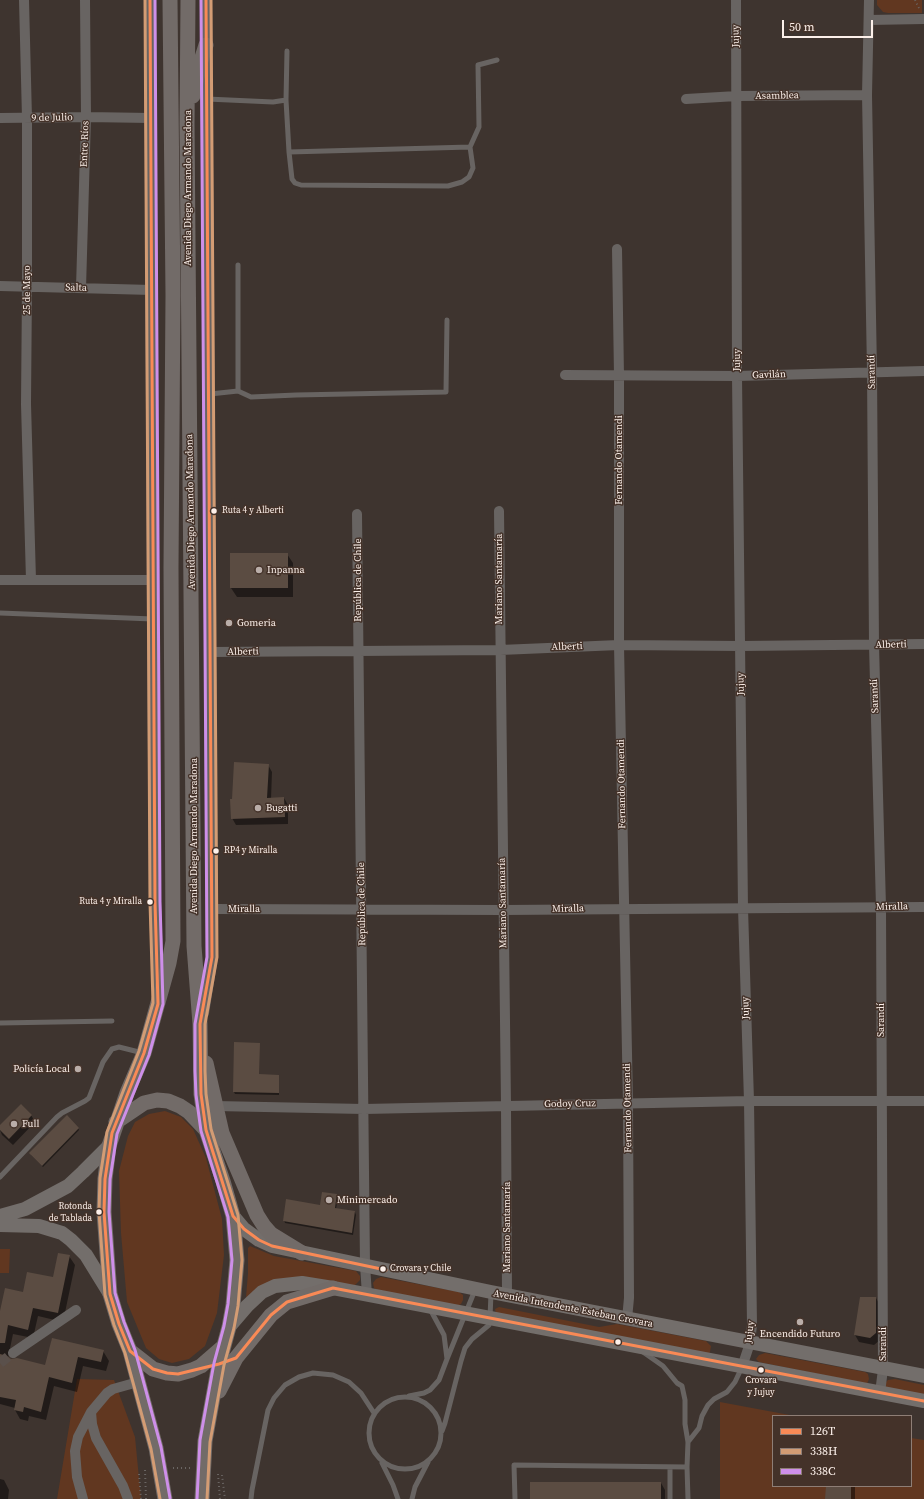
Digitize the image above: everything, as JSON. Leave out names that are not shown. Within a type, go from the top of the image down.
[{"type":"main road","name":"Avenida Diego Armando Maradona","points":[[116,1122],[126,1093],[144,1053],[158,1004],[173,941],[171,567],[173,294],[170,0]]},
{"type":"main road","name":"Avenida Diego Armando Maradona","points":[[188,0],[187,124],[194,946],[200,1029],[201,1094],[206,1130]]},
{"type":"main road","points":[[187,124],[200,64],[206,45]]},
{"type":"main road","points":[[200,1029],[215,1106],[226,1143],[257,1215],[271,1234],[302,1252]]},
{"type":"main road","points":[[165,1499],[156,1448],[130,1351],[119,1324],[110,1294],[104,1212],[105,1178],[109,1146],[116,1122],[144,1103],[157,1100],[168,1101],[180,1106],[189,1112],[206,1130],[223,1180],[233,1216],[237,1260],[233,1305],[219,1364],[205,1441],[202,1499]]},
{"type":"main road","points":[[0,1216],[25,1209],[68,1186],[109,1146]]},
{"type":"main road","name":"Avenida Intendente Esteban Crovara","points":[[233,1216],[244,1229],[259,1240],[272,1246],[507,1296],[924,1376]]},
{"type":"main road","points":[[0,1225],[39,1226],[62,1233],[86,1255],[110,1294]]},
{"type":"main road","points":[[229,1327],[262,1292],[275,1286],[302,1283],[924,1401]]},
{"type":"main road","points":[[212,1406],[236,1358],[271,1314],[287,1302],[333,1288]]},
{"type":"main road","points":[[192,1370],[210,1360],[224,1346]]},
{"type":"main road","points":[[130,1351],[153,1369],[166,1373],[178,1374],[219,1364],[236,1358]]},
{"type":"street","name":"25 de Mayo","points":[[24,0],[27,118],[26,404],[31,580]]},
{"type":"street","name":"Entre Ríos","points":[[81,288],[86,117],[85,0]]},
{"type":"street","name":"Avenida Diego Armando Maradona","points":[[150,0],[155,902],[158,1004]]},
{"type":"street","name":"Avenida Diego Armando Maradona","points":[[200,1029],[212,957],[210,394],[206,0]]},
{"type":"street","name":"Jujuy","points":[[736,0],[737,376],[743,908],[749,1101],[752,1325],[750,1343],[742,1367]]},
{"type":"street","name":"Sarandí","points":[[869,0],[867,95],[872,371],[874,645],[881,907],[883,1369],[880,1393]]},
{"type":"street","points":[[869,20],[924,19]]},
{"type":"street","name":"Asamblea","points":[[686,99],[737,96],[867,95]]},
{"type":"street","name":"9 de Julio","points":[[0,118],[151,118]]},
{"type":"street","name":"Fernando Otamendi","points":[[617,249],[619,376],[619,646],[628,1103],[629,1298],[627,1319]]},
{"type":"street","name":"Salta","points":[[0,286],[152,290]]},
{"type":"street","name":"Gavilán","points":[[565,375],[737,376],[872,371],[924,371]]},
{"type":"street","name":"Mariano Santamaría","points":[[498,511],[507,1296]]},
{"type":"street","name":"República de Chile","points":[[357,514],[366,1295]]},
{"type":"street","points":[[0,580],[154,580]]},
{"type":"street","name":"Alberti","points":[[211,652],[500,650],[619,646],[924,644]]},
{"type":"street","name":"Miralla","points":[[212,909],[503,910],[924,907]]},
{"type":"street","name":"Godoy Cruz","points":[[215,1106],[364,1109],[749,1101],[924,1101]]},
{"type":"street","points":[[12,1353],[76,1310]]},
{"type":"street","points":[[83,1499],[77,1477],[75,1451],[78,1437],[91,1412],[106,1393],[113,1389],[138,1382]]},
{"type":"street","points":[[91,1412],[92,1424],[96,1438],[123,1486],[128,1499]]},
{"type":"lane","points":[[287,51],[286,100],[289,152],[292,179],[295,183],[301,185],[448,186],[462,182],[469,177],[474,168],[470,147],[479,127],[478,64],[497,60]]},
{"type":"lane","points":[[206,99],[273,102],[286,100]]},
{"type":"lane","points":[[289,152],[470,147]]},
{"type":"lane","points":[[238,265],[238,391]]},
{"type":"lane","points":[[210,394],[238,391],[251,397],[446,392],[447,320]]},
{"type":"lane","points":[[0,613],[153,619]]},
{"type":"lane","points":[[0,1023],[112,1021]]},
{"type":"lane","points":[[0,1177],[57,1117],[88,1098],[102,1062],[112,1049],[119,1047],[144,1053]]},
{"type":"lane","points":[[428,1462],[417,1468],[405,1470],[393,1468],[382,1462],[374,1454],[370,1444],[368,1434],[370,1423],[374,1413],[382,1404],[393,1398],[424,1393],[430,1390],[439,1380],[476,1289]]},
{"type":"lane","points":[[412,1499],[415,1487],[428,1462],[435,1454],[440,1444],[455,1382],[466,1348],[472,1339],[489,1325],[491,1292]]},
{"type":"lane","points":[[428,1306],[444,1335],[447,1359]]},
{"type":"lane","points":[[638,1347],[663,1366],[677,1383],[682,1386],[686,1400],[685,1424],[688,1442],[688,1499]]},
{"type":"lane","points":[[688,1442],[699,1428],[702,1416],[708,1404],[727,1392],[735,1382],[742,1367]]},
{"type":"lane","points":[[251,1499],[268,1410],[274,1398],[285,1385],[298,1377],[313,1373],[332,1375],[349,1382],[361,1393],[374,1413]]},
{"type":"lane","points":[[405,1396],[416,1398],[426,1403],[434,1411],[442,1432]]},
{"type":"lane","points":[[382,1462],[398,1499]]},
{"type":"lane","points":[[515,1499],[514,1465],[687,1467]]},
{"type":"lane","points":[[670,1467],[670,1499]]},
{"type":"path","points":[[145,1468],[146,1499]]},
{"type":"path","points":[[167,1468],[196,1468]]},
{"type":"path","points":[[218,1468],[220,1499]]},
{"type":"path","points":[[139,1474],[141,1499]]},
{"type":"path","points":[[222,1475],[225,1499]]},
{"type":"shaded area","points":[[877,0],[922,0],[922,13],[883,12],[877,5]]},
{"type":"shaded area","points":[[165,1111],[181,1117],[193,1129],[206,1158],[222,1219],[224,1255],[217,1313],[205,1346],[189,1359],[172,1363],[159,1359],[146,1348],[127,1302],[121,1233],[119,1171],[128,1136],[135,1122],[149,1114]]},
{"type":"shaded area","points":[[250,1246],[274,1256],[356,1271],[360,1276],[360,1280],[354,1286],[326,1281],[246,1297],[248,1248]]},
{"type":"shaded area","points":[[0,1249],[10,1249],[9,1273],[0,1273]]},
{"type":"shaded area","points":[[381,1277],[459,1292],[463,1295],[463,1300],[461,1304],[457,1306],[378,1291],[374,1288],[373,1283],[376,1279]]},
{"type":"shaded area","points":[[499,1307],[599,1327],[617,1324],[706,1341],[711,1346],[710,1352],[709,1354],[496,1313],[495,1309]]},
{"type":"shaded area","points":[[765,1353],[865,1372],[868,1374],[869,1379],[867,1384],[759,1362],[756,1359],[759,1355]]},
{"type":"shaded area","points":[[77,1379],[114,1380],[135,1437],[141,1499],[57,1499]]},
{"type":"shaded area","points":[[895,1379],[924,1385],[924,1399],[886,1390],[884,1384],[888,1380]]},
{"type":"shaded area","points":[[720,1402],[790,1415],[772,1415],[772,1487],[912,1487],[912,1438],[924,1440],[924,1499],[720,1499]]},
{"type":"building","name":"Inpanna","points":[[230,553],[288,553],[288,588],[230,588]]},
{"type":"building","points":[[234,762],[269,764],[267,798],[284,797],[285,817],[231,819],[230,799],[232,799]]},
{"type":"building","points":[[234,1042],[260,1043],[259,1074],[279,1075],[279,1093],[233,1092]]},
{"type":"building","points":[[21,1104],[32,1115],[9,1139],[0,1130],[0,1125]]},
{"type":"building","points":[[67,1115],[79,1128],[42,1166],[29,1153]]},
{"type":"building","points":[[322,1192],[337,1194],[335,1208],[355,1211],[352,1233],[283,1221],[286,1199],[320,1205]]},
{"type":"building","points":[[58,1253],[70,1255],[58,1313],[33,1308],[28,1330],[8,1325],[5,1343],[0,1343],[0,1311],[5,1288],[23,1292],[27,1272],[53,1277]]},
{"type":"building","points":[[860,1297],[876,1297],[876,1333],[870,1338],[854,1335]]},
{"type":"building","points":[[52,1338],[104,1350],[101,1362],[78,1357],[72,1383],[49,1377],[41,1412],[24,1407],[23,1412],[14,1410],[16,1400],[0,1397],[0,1354],[11,1359],[17,1358],[45,1365]]},
{"type":"building","points":[[530,1482],[661,1482],[661,1499],[530,1499]]},
{"type":"building","points":[[826,1487],[851,1487],[851,1499],[825,1499]]},
{"type":"tunnel","points":[[0,1363],[13,1353]]},
{"type":"transit line","name":"338H","points":[[145,0],[150,902],[153,1003],[139,1051],[107,1132],[100,1178],[99,1212],[105,1295],[114,1325],[125,1353],[151,1449],[160,1499]]},
{"type":"transit line","name":"126T","points":[[150,0],[155,902],[158,1004],[144,1053],[112,1133],[105,1179],[104,1212],[110,1294],[119,1324],[130,1351],[153,1369],[167,1373],[178,1374],[219,1364],[236,1358],[271,1315],[287,1302],[333,1288],[924,1401]]},
{"type":"transit line","name":"338C","points":[[155,0],[160,902],[163,1004],[149,1055],[117,1134],[110,1179],[109,1212],[115,1293],[135,1350],[161,1447],[170,1498]]},
{"type":"transit line","name":"338C","points":[[197,1499],[200,1440],[214,1363],[228,1304],[232,1260],[228,1217],[201,1131],[196,1095],[195,1071],[195,1024],[207,957],[201,0]]},
{"type":"transit line","name":"126T","points":[[206,0],[212,957],[200,1024],[201,1094],[206,1130],[233,1216],[244,1229],[259,1240],[272,1246],[386,1270]]},
{"type":"transit line","name":"338H","points":[[207,1499],[210,1442],[224,1365],[238,1306],[242,1260],[238,1215],[211,1129],[206,1094],[205,1071],[205,1024],[217,957],[211,0]]},
{"type":"place","name":"Ruta 4 y Alberti","points":[[214,511]]},
{"type":"place","name":"Inpanna","points":[[259,570]]},
{"type":"place","name":"Gomeria","points":[[229,623]]},
{"type":"place","name":"Bugatti","points":[[258,808]]},
{"type":"place","name":"RP4 y Miralla","points":[[216,851]]},
{"type":"place","name":"Ruta 4 y Miralla","points":[[150,902]]},
{"type":"place","name":"Policía Local","points":[[78,1069]]},
{"type":"place","name":"Full","points":[[14,1124]]},
{"type":"place","name":"Minimercado","points":[[329,1200]]},
{"type":"place","name":"Rotonda de Tablada","points":[[99,1212]]},
{"type":"place","name":"Crovara y Chile","points":[[383,1269]]},
{"type":"place","name":"Encendido Futuro","points":[[800,1322]]},
{"type":"place","name":"Crovara y Jujuy","points":[[761,1370]]}]
